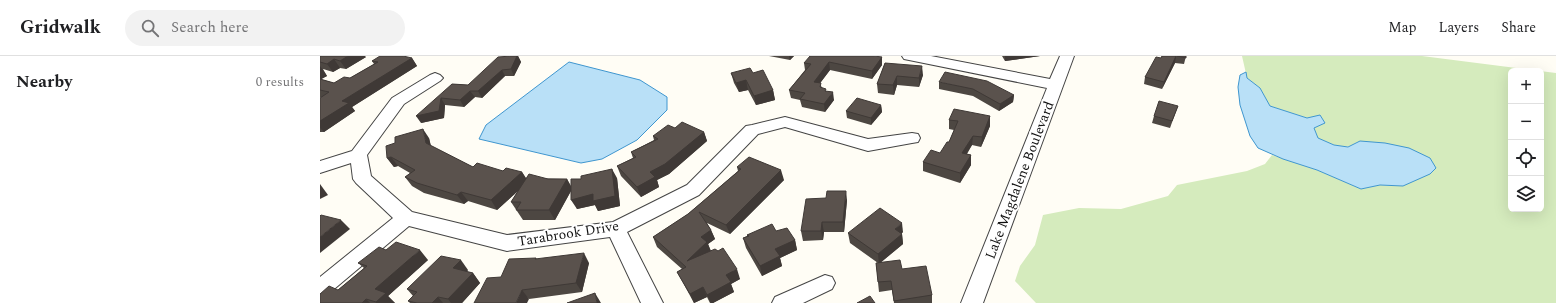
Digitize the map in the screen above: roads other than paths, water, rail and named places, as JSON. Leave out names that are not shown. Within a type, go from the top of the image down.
[{"type":"street","points":[[909,56],[1056,85]]},
{"type":"street","name":"Lake Magdalene Boulevard","points":[[972,303],[1067,56]]},
{"type":"street","points":[[320,167],[358,155],[398,101],[435,78]]},
{"type":"street","name":"Tarabrook Drive","points":[[358,155],[362,179],[406,218],[507,243],[616,229],[693,190],[752,130],[785,122],[868,145],[912,138]]},
{"type":"street","points":[[320,289],[406,218]]},
{"type":"street","points":[[616,229],[652,303]]},
{"type":"street","points":[[783,303],[825,283]]},
{"type":"water","points":[[569,62],[640,80],[667,97],[667,110],[637,140],[602,159],[581,163],[479,139],[486,125]]},
{"type":"water","points":[[1246,72],[1247,78],[1260,88],[1270,106],[1307,118],[1320,115],[1325,123],[1314,128],[1318,138],[1334,145],[1348,147],[1360,141],[1385,143],[1409,148],[1430,158],[1436,168],[1430,174],[1403,186],[1380,185],[1361,189],[1317,170],[1283,159],[1258,148],[1250,136],[1240,105],[1238,87],[1240,75]]}]
